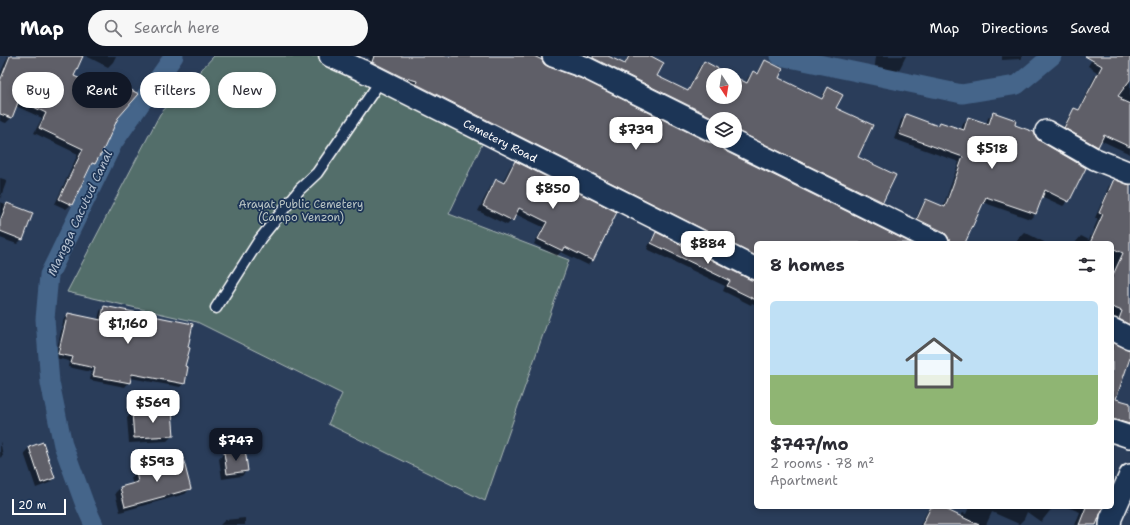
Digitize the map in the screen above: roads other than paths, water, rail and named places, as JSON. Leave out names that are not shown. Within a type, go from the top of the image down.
[{"type":"street","name":"Cemetery Road","points":[[330,56],[363,63],[381,80],[754,269]]},
{"type":"street","points":[[553,56],[584,67],[706,128]]},
{"type":"street","points":[[1046,131],[1095,159],[1130,173]]},
{"type":"street","points":[[742,146],[934,241]]},
{"type":"street","points":[[1114,330],[1130,338]]},
{"type":"street","points":[[1114,432],[1130,437]]},
{"type":"street","points":[[1110,525],[1111,518],[1130,474]]},
{"type":"lane","points":[[216,308],[260,239],[300,190],[316,173],[381,80]]},
{"type":"waterway","name":"Mangga Cacutud Canal","points":[[94,525],[63,445],[50,383],[45,319],[49,275],[113,143],[174,56]]},
{"type":"waterway","name":"Mangga Cacutud Canal","points":[[780,56],[962,94],[1017,85],[1052,56]]},
{"type":"park label","name":"Arayat Public Cemetery (Campo Venzon)","points":[[301,210]]}]
